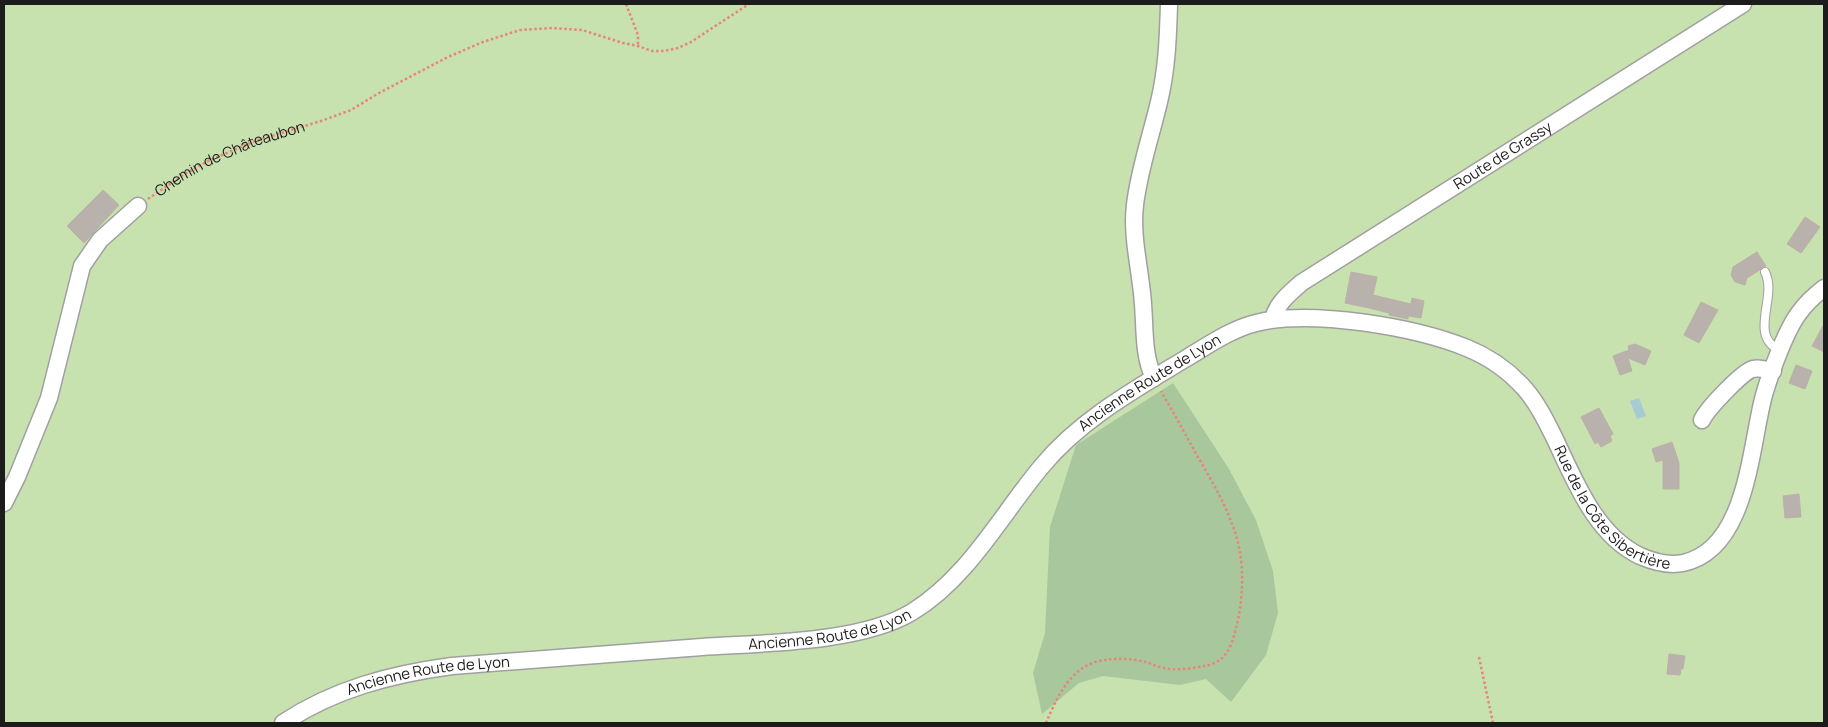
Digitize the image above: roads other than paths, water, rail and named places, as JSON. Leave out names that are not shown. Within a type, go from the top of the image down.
[{"type":"street","points":[[1154,378],[1147,357],[1142,292],[1134,228],[1135,207],[1143,162],[1164,80],[1169,4]]},
{"type":"street","name":"Route de Grassy","points":[[1273,319],[1281,302],[1301,283],[1743,4]]},
{"type":"street","name":"Chemin de Châteaubon","points":[[4,503],[18,477],[49,398],[82,266],[100,240],[138,206]]},
{"type":"street","name":"Rue de la Côte Sibertière","points":[[1273,319],[1333,320],[1400,330],[1469,349],[1498,364],[1527,391],[1541,410],[1572,474],[1591,509],[1606,530],[1623,547],[1646,558],[1665,564],[1681,564],[1707,552],[1719,540],[1735,516],[1745,488],[1766,388],[1789,329],[1798,313],[1824,288]]},
{"type":"street","name":"Ancienne Route de Lyon","points":[[283,723],[337,694],[386,677],[418,671],[507,662],[793,641],[859,631],[893,621],[921,606],[948,585],[966,565],[1044,463],[1086,423],[1154,378],[1226,335],[1251,324],[1273,319]]},
{"type":"street","points":[[1702,420],[1714,404],[1748,371],[1758,368],[1773,371]]},
{"type":"lane","points":[[1765,272],[1768,278],[1769,290],[1764,320],[1765,333],[1768,343],[1781,350]]},
{"type":"water","points":[[1639,398],[1646,416],[1637,419],[1630,401]]}]
